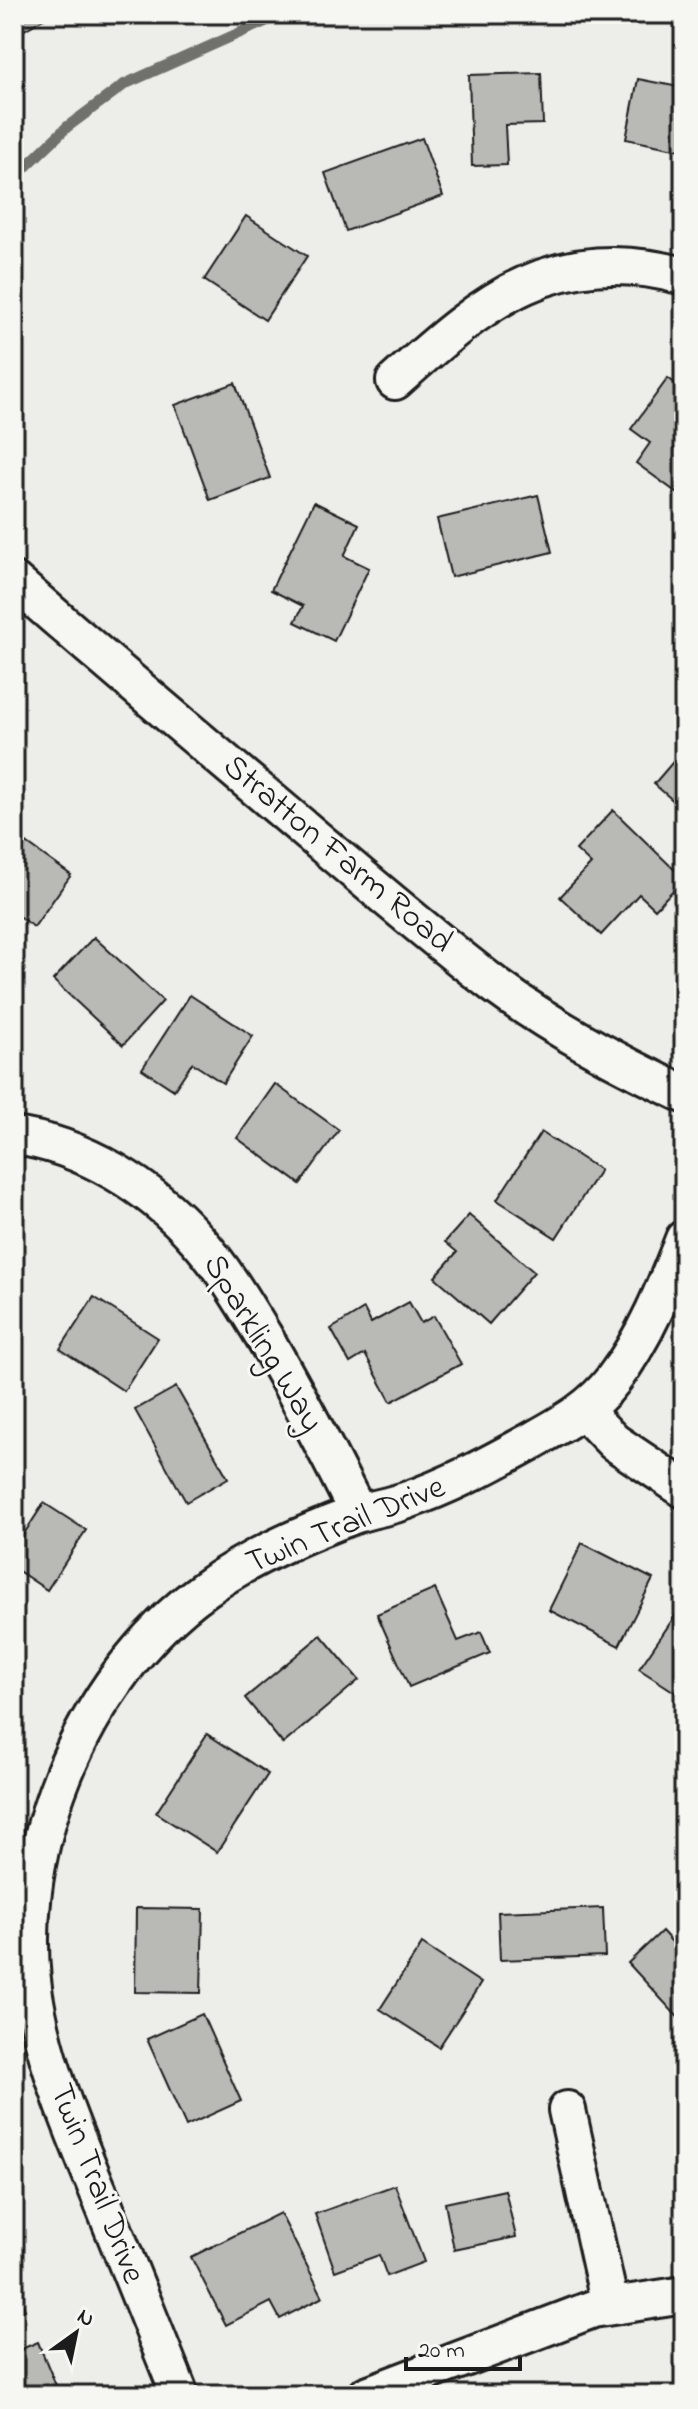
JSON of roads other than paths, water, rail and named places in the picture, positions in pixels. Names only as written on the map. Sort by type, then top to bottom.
[{"type":"street","points":[[395,381],[444,336],[509,290],[545,276],[578,267],[619,264],[684,276]]},
{"type":"street","name":"Stratton Farm Road","points":[[14,581],[425,930],[498,987],[574,1038],[684,1094]]},
{"type":"street","name":"Sparkling Way","points":[[14,1136],[69,1149],[107,1167],[159,1203],[197,1238],[235,1289],[271,1349],[358,1513]]},
{"type":"street","name":"Twin Trail Drive","points":[[180,2395],[74,2133],[49,2060],[34,1993],[30,1933],[34,1877],[45,1824],[64,1768],[93,1715],[133,1660],[171,1617],[205,1589],[251,1561],[358,1513],[404,1501],[469,1476],[584,1411],[613,1380],[642,1333],[660,1301],[684,1239]]},
{"type":"street","points":[[584,1411],[614,1442],[684,1489]]},
{"type":"street","points":[[567,2110],[610,2305]]},
{"type":"street","points":[[367,2395],[610,2305],[684,2295]]},
{"type":"waterway","points":[[14,178],[67,127],[125,84],[282,14]]}]
